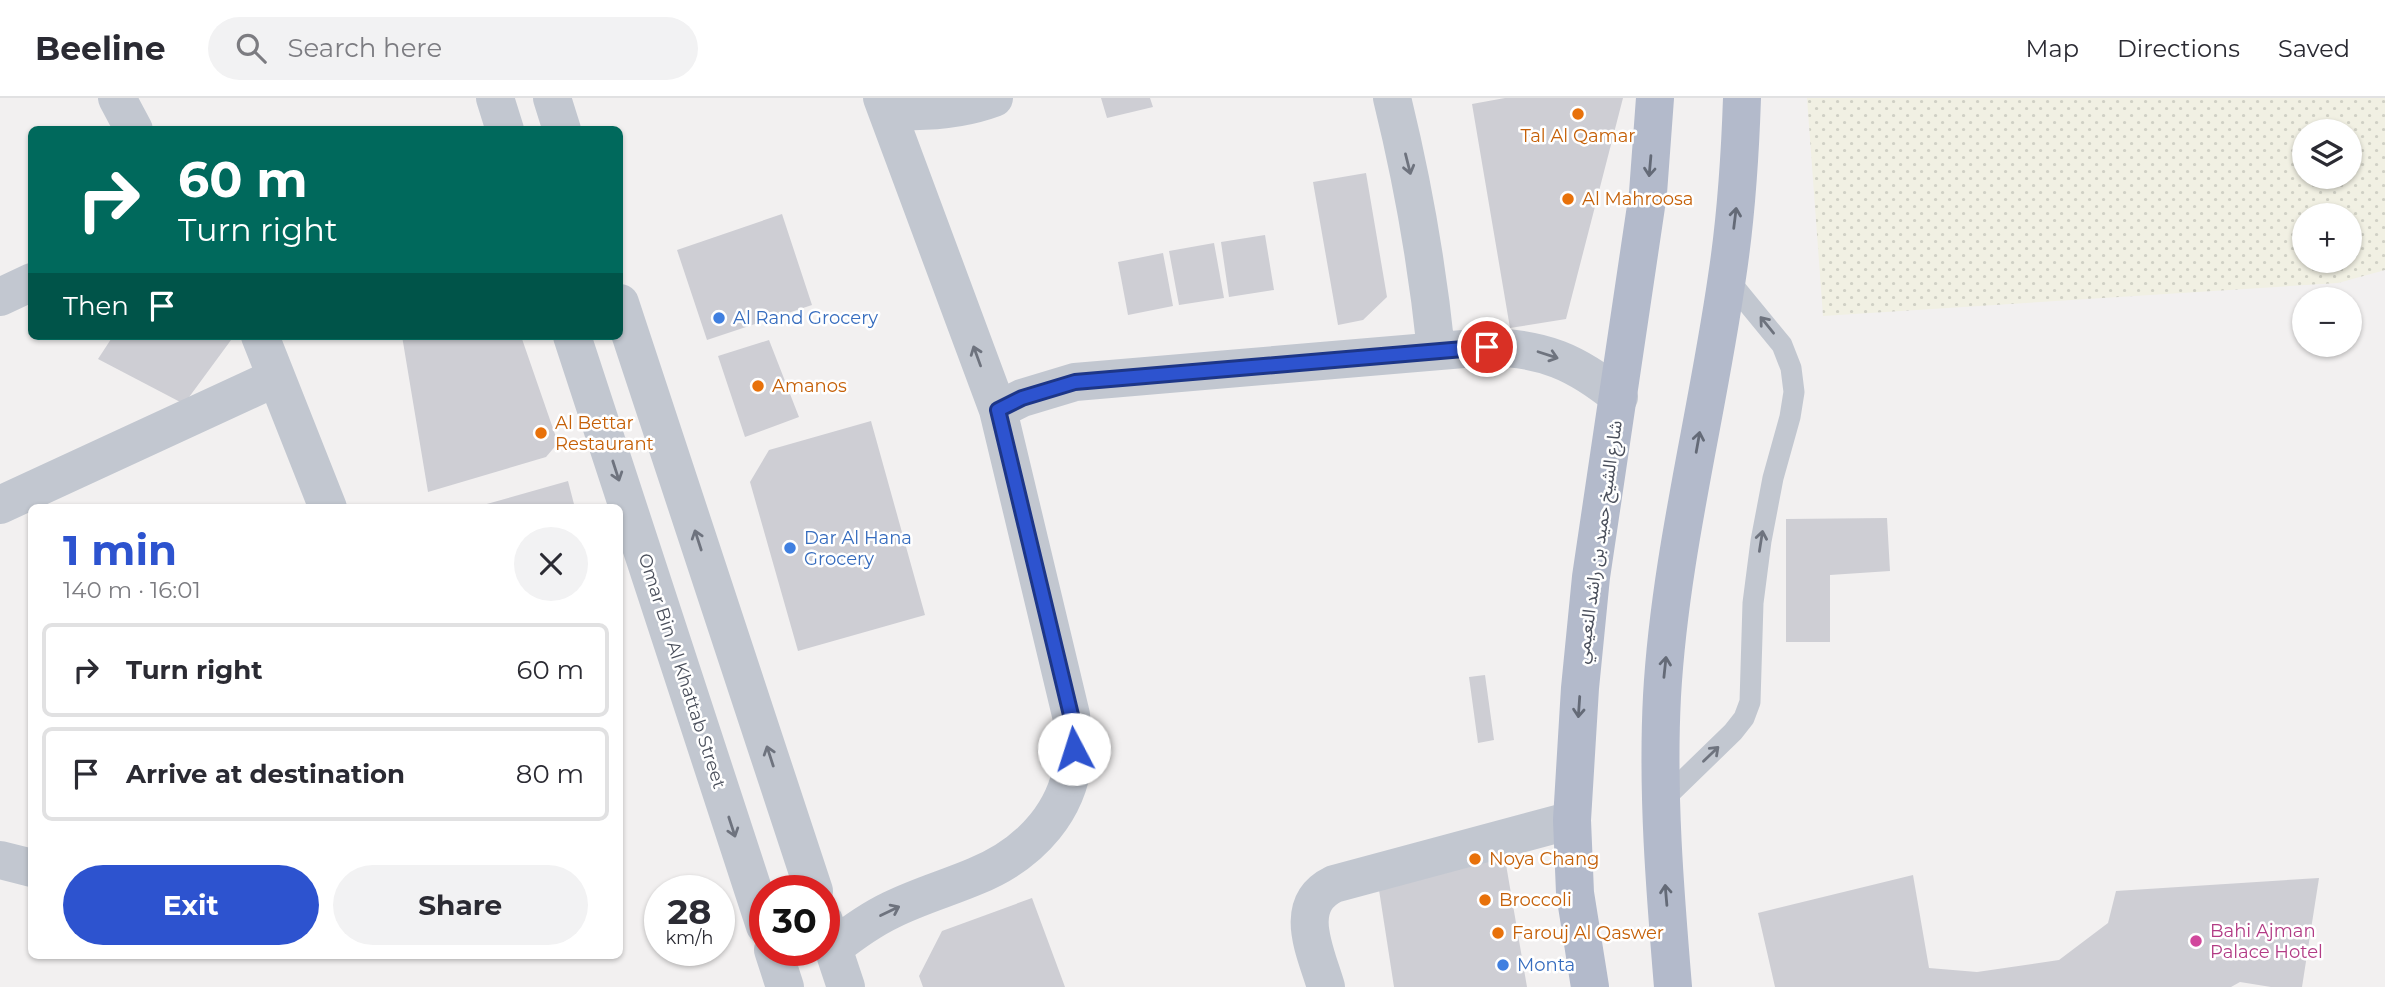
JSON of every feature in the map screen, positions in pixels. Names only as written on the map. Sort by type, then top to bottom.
[{"type":"main road","name":"شارع الشيخ حميد بن راشد النعيمي","points":[[1590,987],[1575,893],[1572,820],[1580,688],[1591,577],[1648,193],[1655,98]]},
{"type":"main road","points":[[1673,987],[1664,881],[1662,696],[1670,613],[1727,278],[1739,186],[1742,98]]},
{"type":"street","points":[[117,98],[132,126]]},
{"type":"street","points":[[495,98],[504,126]]},
{"type":"street","points":[[552,98],[561,126]]},
{"type":"street","points":[[840,930],[871,920],[1009,861],[1035,840],[1055,813],[1068,782],[1074,749],[1071,715],[998,410],[885,104],[940,111],[994,98]]},
{"type":"street","points":[[1392,98],[1412,180],[1427,265],[1436,350]]},
{"type":"street","points":[[0,297],[28,284]]},
{"type":"street","points":[[623,312],[809,875]]},
{"type":"street","points":[[261,340],[326,504]]},
{"type":"street","name":"Omar Bin Al Khattab Street","points":[[573,340],[749,877]]},
{"type":"street","points":[[998,410],[1022,398],[1075,382],[1436,350],[1516,347],[1545,353],[1572,364],[1619,397]]},
{"type":"street","points":[[0,505],[275,378]]},
{"type":"street","points":[[1326,987],[1308,918],[1316,897],[1324,889],[1334,884],[1572,820]]},
{"type":"street","points":[[0,860],[28,867]]},
{"type":"street","points":[[778,966],[785,987]]},
{"type":"street","points":[[839,966],[846,987]]},
{"type":"lane","points":[[1662,801],[1733,732],[1744,718],[1750,702],[1753,603],[1761,541],[1794,392],[1791,368],[1782,345],[1727,278]]},
{"type":"sand","points":[[1807,98],[2385,98],[2385,270],[2338,283],[1823,316]]},
{"type":"building","points":[[1101,98],[1150,98],[1153,107],[1107,118]]},
{"type":"building","points":[[1505,98],[1623,98],[1566,319],[1510,328],[1472,104]]},
{"type":"building","points":[[1366,173],[1387,297],[1363,320],[1338,325],[1313,182]]},
{"type":"building","points":[[782,214],[812,305],[707,340],[677,250]]},
{"type":"building","points":[[1265,235],[1274,290],[1229,297],[1221,242]]},
{"type":"building","points":[[1214,243],[1224,298],[1179,305],[1169,251]]},
{"type":"building","points":[[1163,253],[1173,306],[1128,315],[1118,262]]},
{"type":"building","points":[[110,340],[231,340],[184,404],[98,359]]},
{"type":"building","points":[[403,340],[522,340],[558,443],[546,457],[428,492]]},
{"type":"building","name":"Amanos","points":[[769,340],[799,417],[745,437],[718,356]]},
{"type":"building","points":[[871,421],[925,615],[798,651],[750,482],[769,450]]},
{"type":"building","points":[[568,481],[574,504],[487,504]]},
{"type":"building","points":[[1887,518],[1890,571],[1830,575],[1830,642],[1786,642],[1786,519]]},
{"type":"building","points":[[1485,675],[1494,740],[1478,743],[1469,677]]},
{"type":"building","points":[[1502,841],[1527,987],[1394,987],[1377,877]]},
{"type":"building","name":"Bahi Ajman Palace Hotel","points":[[1913,875],[1929,968],[1977,972],[2059,960],[2108,923],[2116,891],[2319,878],[2302,987],[2271,987],[2240,982],[2231,987],[1775,987],[1758,913]]},
{"type":"building","points":[[1032,898],[1065,987],[923,987],[919,976],[942,931]]},
{"type":"place","name":"Tal Al Qamar","points":[[1578,114]]},
{"type":"place","name":"Al Mahroosa","points":[[1568,199]]},
{"type":"place","name":"Al Rand Grocery","points":[[719,318]]},
{"type":"place","name":"Amanos","points":[[758,386]]},
{"type":"place","name":"Al Bettar Restaurant","points":[[541,433]]},
{"type":"place","name":"Dar Al Hana Grocery","points":[[790,548]]},
{"type":"place","name":"Noya Chang","points":[[1475,859]]},
{"type":"place","name":"Broccoli","points":[[1485,900]]},
{"type":"place","name":"Farouj Al Qaswer","points":[[1498,933]]},
{"type":"place","name":"Bahi Ajman Palace Hotel","points":[[2196,941]]},
{"type":"place","name":"Monta","points":[[1503,965]]},
{"type":"route","points":[[1074,749],[1071,715],[998,410],[1022,398],[1075,382],[1487,347]]}]
